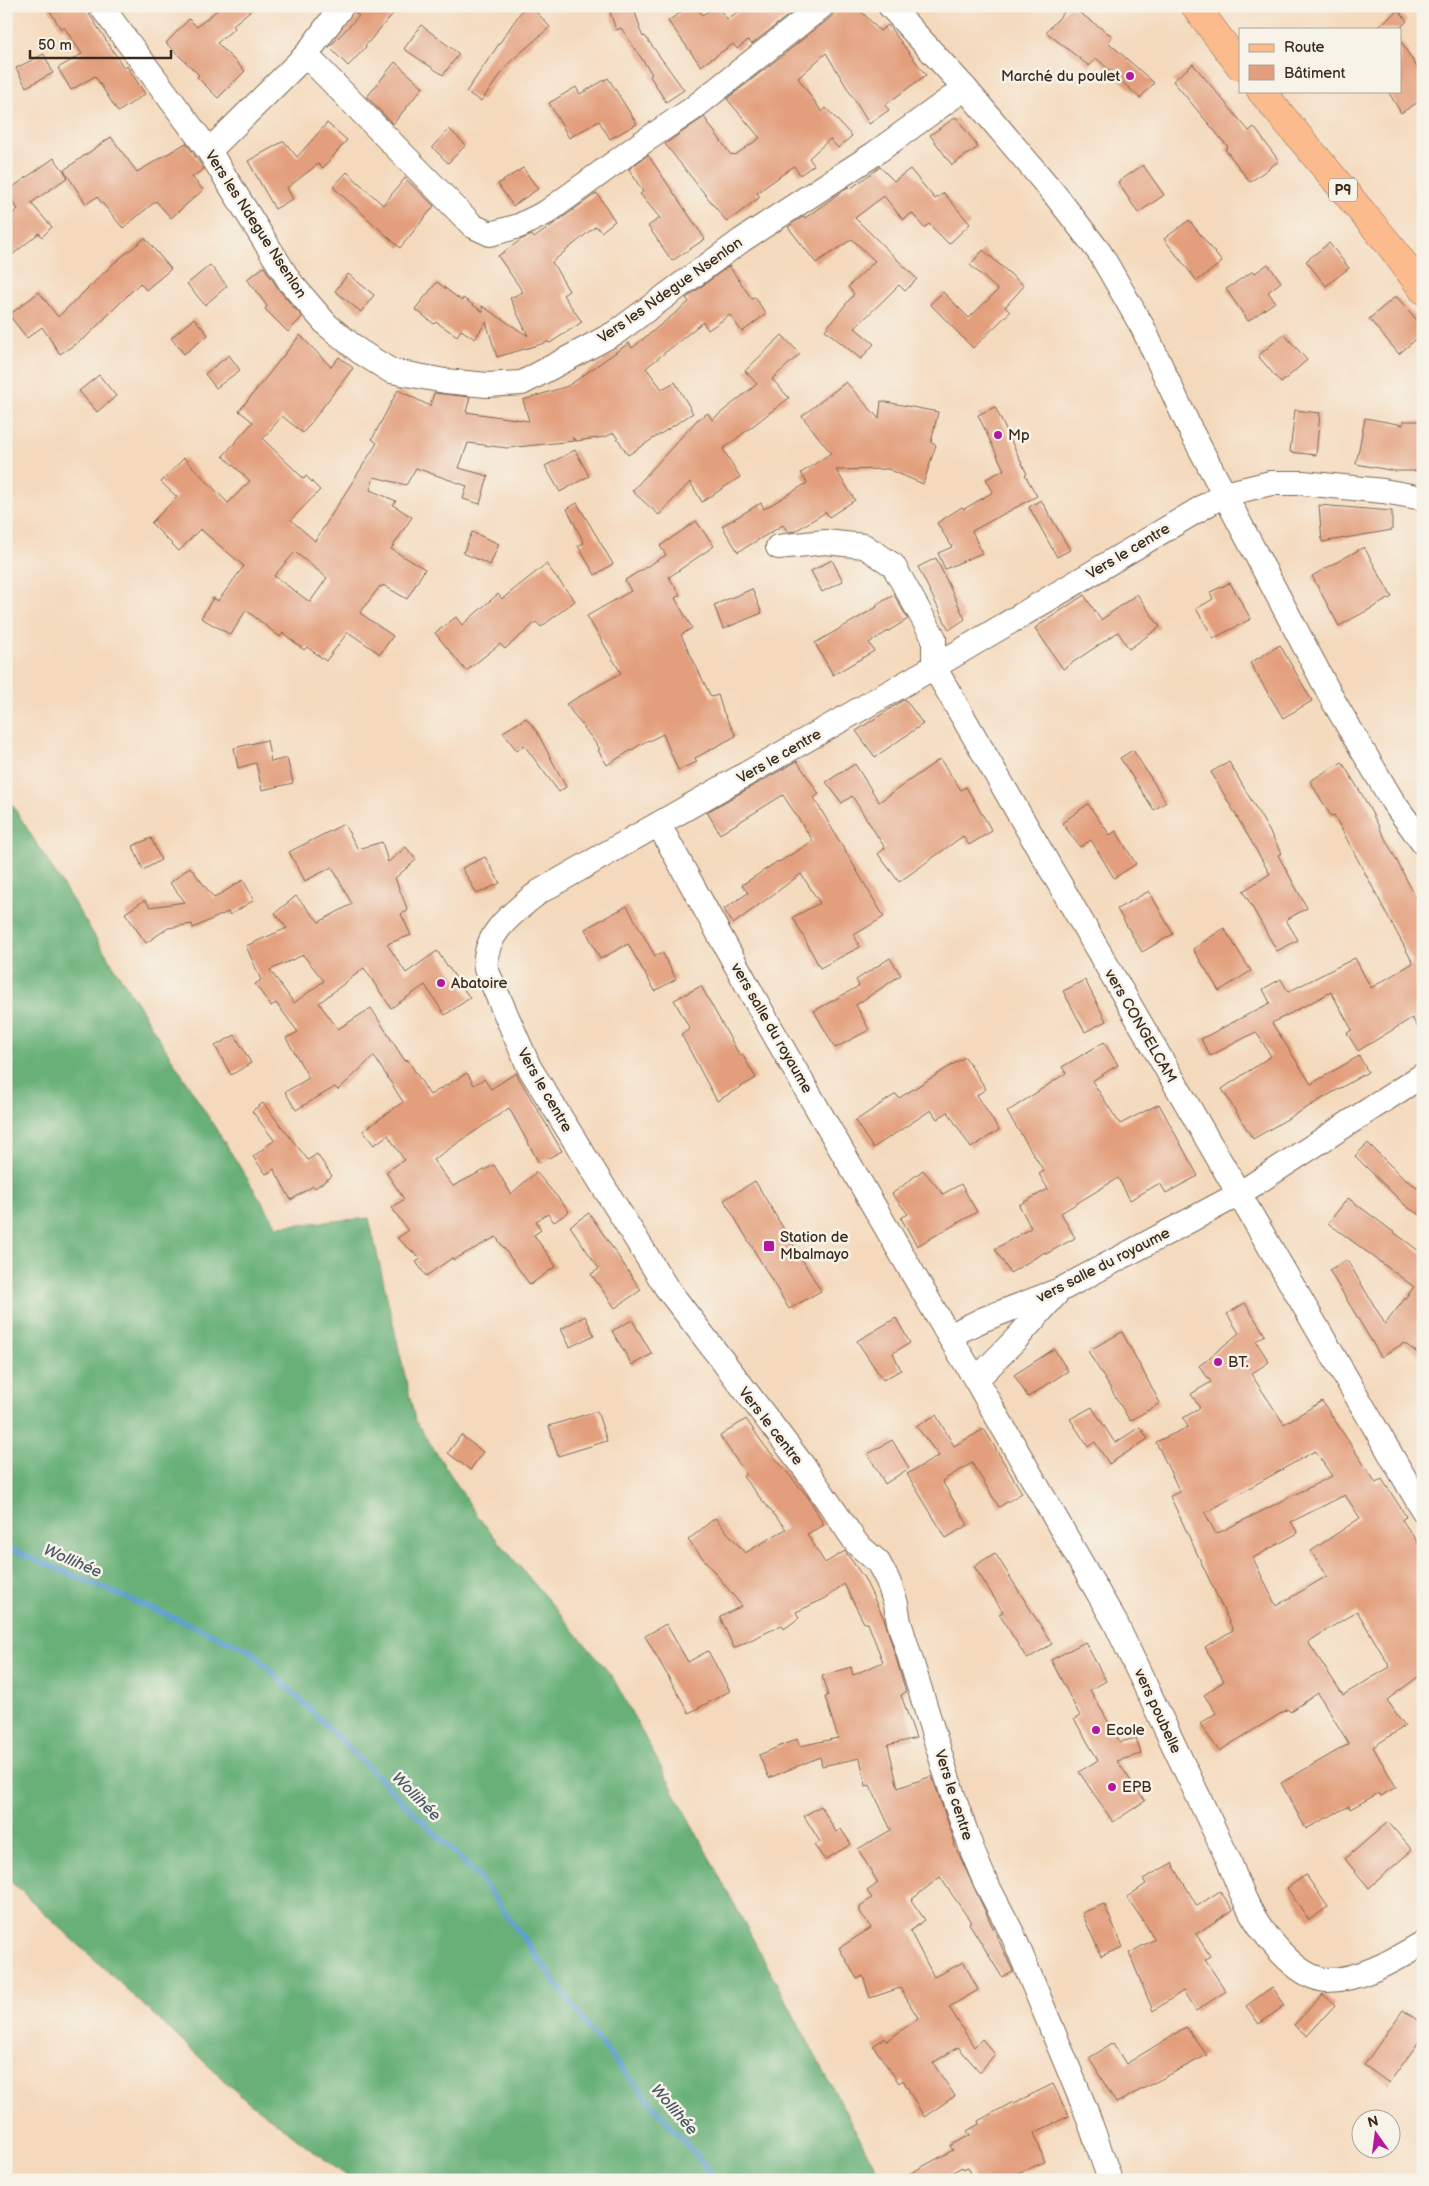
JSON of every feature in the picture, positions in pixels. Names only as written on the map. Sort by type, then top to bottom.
[{"type":"main road","points":[[1195,6],[1239,65]]},
{"type":"main road","name":"P9","points":[[1262,92],[1392,248],[1423,290]]},
{"type":"street","name":"Vers les Ndegue Nsenlon","points":[[101,6],[209,151],[290,282],[326,325],[359,351],[391,370],[445,381],[486,385],[522,382],[615,333],[742,240],[874,154],[965,88]]},
{"type":"street","points":[[209,151],[306,55],[342,6]]},
{"type":"street","points":[[306,55],[472,226],[490,234],[519,226],[547,212],[642,142],[691,110],[822,6]]},
{"type":"street","points":[[890,6],[965,88],[1056,196],[1100,253],[1143,328],[1191,431],[1334,702],[1393,802],[1423,843]]},
{"type":"street","name":"Vers le centre","points":[[1110,2180],[1086,2111],[1012,1934],[985,1881],[969,1840],[953,1796],[888,1581],[878,1562],[857,1544],[806,1471],[666,1288],[529,1068],[486,969],[485,958],[489,941],[514,912],[539,892],[934,667],[1224,494],[1271,483],[1303,483],[1382,491],[1423,498]]},
{"type":"street","points":[[778,547],[825,542],[864,546],[893,565],[934,638],[934,667]]},
{"type":"street","name":"vers CONGELCAM","points":[[934,667],[1239,1194]]},
{"type":"street","name":"vers salle du royaume","points":[[659,825],[769,1025],[949,1336],[984,1319],[1060,1290],[1239,1194]]},
{"type":"street","points":[[1423,1076],[1239,1194],[1423,1510]]},
{"type":"street","points":[[976,1380],[1060,1290]]},
{"type":"street","name":"vers poubelle","points":[[949,1336],[1115,1622],[1229,1861],[1245,1902],[1281,1953],[1302,1971],[1325,1980],[1362,1974],[1423,1943]]},
{"type":"green space","points":[[6,795],[277,1226],[369,1218],[415,1420],[478,1517],[612,1676],[882,2180],[352,2180],[241,2096],[6,1877]]},
{"type":"building","points":[[47,6],[84,6],[124,68],[127,66],[145,94],[118,112],[95,76],[71,90],[58,68],[82,54],[64,27],[61,29]]},
{"type":"building","points":[[222,6],[256,6],[233,25],[235,28],[217,43],[245,71],[218,98],[197,77],[199,75],[166,43],[189,19],[197,27]]},
{"type":"building","points":[[356,6],[400,6],[348,66],[329,47],[359,16],[354,12]]},
{"type":"building","points":[[525,6],[531,6],[550,27],[510,62],[481,101],[466,92]]},
{"type":"building","points":[[608,6],[633,6],[643,37],[645,36],[684,90],[666,102],[650,76],[652,74],[621,28],[616,30]]},
{"type":"building","points":[[690,6],[696,6],[702,15],[717,6],[727,19],[747,6],[787,6],[791,13],[752,44],[748,40],[737,49],[733,44],[701,66],[668,21]]},
{"type":"building","points":[[841,6],[856,6],[880,31],[888,25],[926,75],[885,105],[889,110],[869,124],[826,53],[798,78],[822,112],[826,108],[852,136],[838,148],[830,139],[809,158],[814,165],[800,175],[794,166],[757,193],[760,197],[727,222],[665,144],[704,117],[731,155],[735,155],[760,138],[727,99],[831,17]]},
{"type":"building","points":[[1070,6],[1112,36],[1108,42],[1154,83],[1140,98],[1096,58],[1089,66],[1046,32]]},
{"type":"building","points":[[1398,10],[1407,21],[1400,28],[1377,28]]},
{"type":"building","points":[[421,25],[459,54],[443,75],[404,49]]},
{"type":"building","points":[[1402,43],[1423,77],[1423,99],[1401,113],[1389,92],[1402,92]]},
{"type":"building","points":[[44,54],[53,73],[26,87],[16,68]]},
{"type":"building","points":[[395,62],[423,87],[393,124],[367,97]]},
{"type":"building","points":[[1193,64],[1249,131],[1254,127],[1279,161],[1250,182],[1225,149],[1228,147],[1173,81]]},
{"type":"building","points":[[608,78],[637,124],[610,139],[599,121],[569,138],[549,103],[576,87],[580,94]]},
{"type":"building","points":[[956,117],[978,147],[952,165],[930,135]]},
{"type":"building","points":[[327,123],[347,140],[323,168],[318,164],[287,188],[293,199],[275,209],[248,161],[284,141],[297,157]]},
{"type":"building","points":[[449,129],[466,145],[448,163],[432,147]]},
{"type":"building","points":[[111,137],[137,172],[186,143],[204,169],[192,177],[203,190],[171,218],[156,201],[123,228],[97,197],[86,204],[64,170]]},
{"type":"building","points":[[648,155],[705,239],[672,261],[648,226],[660,218],[640,194],[643,192],[629,169]]},
{"type":"building","points":[[54,158],[68,177],[31,203],[52,227],[42,237],[39,233],[6,260],[6,219],[18,209],[6,192]]},
{"type":"building","points":[[1143,165],[1164,195],[1138,213],[1118,182]]},
{"type":"building","points":[[880,167],[894,181],[910,169],[935,199],[944,193],[970,224],[949,244],[929,224],[924,228],[912,213],[903,220],[884,196],[855,218],[917,279],[905,291],[899,285],[855,328],[874,344],[861,359],[825,330],[854,294],[848,287],[875,261],[852,239],[816,263],[788,227],[804,216],[805,218],[848,187],[850,189]]},
{"type":"building","points":[[523,168],[538,189],[513,206],[498,184]]},
{"type":"building","points":[[347,172],[383,205],[405,178],[434,206],[400,248],[333,187]]},
{"type":"building","points":[[597,193],[615,221],[601,232],[596,226],[552,262],[569,291],[563,295],[582,322],[550,343],[497,357],[486,322],[475,339],[461,330],[457,336],[436,322],[434,324],[415,309],[437,282],[462,301],[463,298],[483,312],[482,306],[528,336],[510,298],[523,292],[498,256],[522,239],[532,235],[534,238]]},
{"type":"building","points":[[1189,220],[1222,262],[1197,281],[1164,239]]},
{"type":"building","points":[[145,238],[171,269],[146,290],[140,283],[86,337],[60,354],[42,327],[27,338],[9,315],[39,292],[58,317],[114,263]]},
{"type":"building","points":[[1329,243],[1349,268],[1326,286],[1306,261]]},
{"type":"building","points":[[983,250],[1024,286],[1005,307],[1010,312],[973,348],[930,304],[943,292],[969,318],[998,290],[970,265]]},
{"type":"building","points":[[1268,264],[1281,282],[1268,292],[1275,302],[1248,321],[1226,289],[1253,271],[1255,273]]},
{"type":"building","points":[[210,265],[227,286],[205,305],[187,284]]},
{"type":"building","points":[[729,266],[752,299],[755,297],[766,314],[742,332],[730,315],[708,330],[703,322],[646,368],[662,389],[675,382],[693,413],[628,455],[614,433],[605,437],[576,441],[572,437],[574,441],[507,448],[468,443],[459,468],[488,476],[480,504],[463,499],[467,486],[416,468],[406,485],[374,477],[370,490],[396,501],[393,505],[412,517],[391,549],[425,569],[407,599],[383,585],[382,587],[380,586],[360,613],[393,636],[380,654],[348,632],[326,661],[307,647],[304,650],[283,633],[280,637],[246,610],[231,635],[201,618],[213,598],[218,601],[244,566],[200,529],[179,551],[151,523],[177,497],[161,482],[184,458],[228,503],[250,481],[223,456],[253,422],[239,411],[300,335],[331,367],[339,357],[353,368],[303,433],[282,416],[263,439],[304,479],[306,476],[320,490],[291,520],[315,541],[377,443],[372,439],[398,390],[430,406],[434,393],[470,397],[466,412],[529,421],[523,400],[568,386],[629,343],[632,348],[689,302],[686,298]],"holes":[[[295,552],[327,578],[310,602],[274,576]]]},
{"type":"building","points":[[264,267],[279,290],[302,317],[288,332],[265,309],[267,306],[247,279]]},
{"type":"building","points":[[348,274],[374,295],[361,312],[335,291]]},
{"type":"building","points":[[1396,296],[1423,327],[1423,333],[1399,354],[1369,319]]},
{"type":"building","points":[[194,318],[208,335],[184,354],[171,338]]},
{"type":"building","points":[[1284,334],[1307,360],[1281,383],[1258,356]]},
{"type":"building","points":[[782,335],[800,354],[772,379],[789,398],[723,449],[740,477],[702,502],[690,482],[659,515],[632,491],[697,420],[708,413],[712,420],[757,384],[745,371]]},
{"type":"building","points":[[229,355],[240,370],[216,388],[205,374]]},
{"type":"building","points":[[99,375],[116,396],[97,412],[79,391]]},
{"type":"building","points":[[846,382],[879,419],[881,401],[938,412],[931,443],[936,445],[923,484],[888,469],[836,470],[855,500],[829,517],[826,512],[795,531],[788,532],[783,525],[738,552],[722,526],[761,503],[764,509],[807,483],[801,473],[831,453],[802,416]]},
{"type":"building","points":[[995,407],[1027,474],[1025,475],[1037,496],[972,531],[982,553],[945,569],[938,553],[952,547],[937,523],[962,507],[964,509],[993,492],[986,479],[1004,470],[978,415]]},
{"type":"building","points":[[1295,410],[1320,413],[1316,455],[1290,452]]},
{"type":"building","points":[[1365,418],[1403,425],[1403,421],[1423,421],[1423,471],[1395,471],[1356,464]]},
{"type":"building","points":[[575,450],[589,476],[560,492],[545,466]]},
{"type":"building","points":[[1041,500],[1070,550],[1057,557],[1029,507]]},
{"type":"building","points":[[577,503],[613,564],[595,575],[578,546],[584,543],[567,509]]},
{"type":"building","points":[[1319,505],[1392,511],[1392,530],[1322,542]]},
{"type":"building","points":[[696,521],[714,546],[669,577],[680,595],[675,598],[692,628],[681,635],[711,697],[718,695],[723,711],[736,736],[695,758],[697,762],[678,770],[663,734],[648,740],[607,765],[598,750],[600,749],[566,704],[621,673],[587,616],[631,591],[625,580],[666,555],[660,546]]},
{"type":"building","points":[[472,532],[499,544],[490,565],[463,553]]},
{"type":"building","points":[[1364,547],[1392,597],[1339,626],[1312,576]]},
{"type":"building","points":[[936,558],[965,619],[949,630],[918,567]]},
{"type":"building","points":[[832,560],[843,581],[822,592],[811,571]]},
{"type":"building","points":[[546,564],[575,601],[541,627],[536,622],[505,649],[500,644],[466,671],[435,633],[456,617],[462,625],[498,594],[502,599]]},
{"type":"building","points":[[1230,583],[1251,619],[1214,638],[1196,609],[1213,599],[1210,592]]},
{"type":"building","points":[[752,589],[762,613],[723,629],[714,605]]},
{"type":"building","points":[[1137,594],[1160,627],[1129,649],[1118,632],[1063,669],[1035,628],[1084,595],[1101,620]]},
{"type":"building","points":[[894,595],[908,619],[869,643],[874,651],[833,675],[815,643]]},
{"type":"building","points":[[1280,645],[1312,701],[1283,718],[1250,663]]},
{"type":"building","points":[[905,699],[923,724],[875,757],[856,731]]},
{"type":"building","points":[[526,718],[537,732],[566,787],[559,792],[524,745],[517,751],[503,732]]},
{"type":"building","points":[[267,740],[271,762],[287,758],[293,783],[262,790],[256,763],[238,768],[234,748]]},
{"type":"building","points":[[1133,750],[1166,802],[1154,810],[1120,758]]},
{"type":"building","points":[[940,759],[961,790],[966,787],[992,831],[969,845],[963,836],[899,882],[878,854],[885,848],[852,796],[842,803],[826,782],[855,764],[879,802]]},
{"type":"building","points":[[797,761],[819,794],[814,798],[884,917],[854,935],[860,947],[820,968],[793,917],[820,903],[801,874],[733,924],[724,909],[748,893],[742,885],[813,841],[783,795],[720,834],[707,812]]},
{"type":"building","points":[[1229,762],[1282,853],[1278,855],[1307,908],[1286,920],[1298,940],[1277,951],[1243,891],[1270,874],[1211,772]]},
{"type":"building","points":[[1342,762],[1364,798],[1423,911],[1423,1036],[1412,1018],[1358,1051],[1347,1033],[1352,1030],[1331,992],[1272,1023],[1311,1084],[1359,1056],[1368,1072],[1253,1139],[1222,1089],[1271,1056],[1256,1032],[1210,1056],[1201,1039],[1270,1003],[1263,989],[1281,979],[1288,992],[1355,958],[1371,988],[1413,963],[1334,815],[1331,816],[1310,781]]},
{"type":"building","points":[[1088,804],[1110,835],[1116,831],[1136,864],[1114,878],[1091,840],[1080,847],[1062,823]]},
{"type":"building","points":[[344,824],[358,849],[382,842],[388,862],[406,847],[416,860],[395,878],[408,911],[401,914],[411,935],[387,944],[406,973],[437,951],[470,998],[445,1015],[425,985],[391,1008],[364,968],[319,1003],[338,1029],[371,1008],[405,1061],[407,1059],[430,1095],[467,1073],[474,1085],[484,1079],[491,1089],[516,1073],[562,1151],[539,1163],[509,1108],[433,1160],[453,1186],[494,1165],[511,1194],[536,1172],[564,1205],[569,1212],[554,1222],[548,1214],[536,1221],[541,1230],[534,1235],[556,1266],[530,1285],[496,1237],[453,1260],[452,1258],[426,1276],[416,1262],[421,1259],[397,1238],[408,1231],[392,1208],[404,1199],[386,1172],[404,1160],[388,1135],[374,1145],[363,1131],[403,1102],[374,1056],[338,1090],[335,1087],[296,1110],[285,1092],[309,1078],[286,1038],[298,1032],[276,1003],[271,1006],[255,984],[261,980],[246,946],[287,928],[275,913],[296,896],[319,922],[352,904],[332,867],[305,881],[289,852]],"holes":[[[303,955],[324,981],[294,1003],[270,970]]]},
{"type":"building","points":[[151,838],[161,860],[143,870],[133,846]]},
{"type":"building","points":[[485,857],[500,883],[477,894],[462,868]]},
{"type":"building","points":[[190,867],[214,898],[243,880],[254,900],[230,915],[228,912],[193,928],[192,924],[168,928],[146,943],[125,913],[145,900],[150,907],[185,902],[170,883]]},
{"type":"building","points":[[1149,891],[1173,934],[1142,952],[1117,909]]},
{"type":"building","points":[[627,906],[655,956],[662,952],[676,979],[655,991],[628,944],[600,959],[585,929]]},
{"type":"building","points":[[1224,928],[1251,971],[1219,991],[1193,949]]},
{"type":"building","points":[[890,958],[901,975],[856,1005],[869,1030],[835,1048],[814,1011],[859,986],[856,980]]},
{"type":"building","points":[[1085,980],[1106,1021],[1085,1032],[1063,991]]},
{"type":"building","points":[[701,986],[740,1056],[742,1054],[756,1078],[717,1101],[681,1034],[690,1029],[674,1000]]},
{"type":"building","points":[[235,1035],[251,1063],[231,1075],[215,1046]]},
{"type":"building","points":[[1104,1042],[1118,1065],[1092,1081],[1120,1124],[1159,1104],[1198,1176],[1166,1193],[1160,1183],[1130,1200],[1118,1178],[1061,1213],[1075,1238],[1046,1254],[1045,1252],[1010,1273],[995,1249],[1031,1228],[1019,1205],[1048,1189],[1039,1174],[1044,1171],[1007,1112],[1066,1073],[1062,1067]]},
{"type":"building","points":[[965,1057],[986,1089],[977,1095],[999,1130],[971,1148],[948,1112],[937,1119],[931,1110],[873,1148],[855,1121],[896,1094],[899,1098]]},
{"type":"building","points":[[263,1103],[308,1160],[317,1154],[332,1176],[315,1188],[313,1186],[291,1200],[274,1169],[266,1174],[253,1157],[274,1140],[252,1111]]},
{"type":"building","points":[[1368,1143],[1403,1178],[1423,1191],[1423,1217],[1407,1207],[1355,1156]]},
{"type":"building","points":[[923,1170],[943,1194],[961,1184],[977,1212],[917,1246],[901,1218],[908,1214],[892,1194]]},
{"type":"building","points":[[755,1181],[821,1291],[789,1309],[724,1200]]},
{"type":"building","points":[[1348,1198],[1423,1254],[1423,1357],[1404,1343],[1381,1357],[1329,1270],[1347,1260],[1385,1324],[1414,1287],[1328,1223]]},
{"type":"building","points":[[589,1213],[641,1290],[615,1308],[591,1274],[599,1269],[570,1226]]},
{"type":"building","points":[[1245,1303],[1265,1335],[1256,1341],[1269,1362],[1251,1374],[1284,1424],[1322,1401],[1376,1483],[1382,1479],[1406,1516],[1402,1520],[1423,1550],[1423,1673],[1387,1700],[1405,1726],[1373,1747],[1396,1787],[1381,1796],[1379,1793],[1350,1809],[1349,1806],[1306,1829],[1281,1783],[1349,1744],[1318,1693],[1290,1712],[1288,1709],[1219,1751],[1200,1724],[1216,1713],[1204,1695],[1224,1681],[1205,1647],[1233,1630],[1170,1496],[1180,1492],[1156,1442],[1188,1427],[1183,1418],[1200,1408],[1191,1394],[1211,1382],[1199,1366],[1239,1333],[1227,1314]],"holes":[[[1315,1451],[1332,1476],[1216,1534],[1205,1513]],[[1345,1495],[1360,1518],[1311,1551],[1327,1576],[1276,1606],[1253,1558],[1298,1533],[1291,1522]],[[1357,1611],[1390,1667],[1343,1695],[1308,1642]]]},
{"type":"building","points":[[585,1316],[594,1335],[570,1347],[561,1329]]},
{"type":"building","points":[[896,1318],[910,1343],[893,1353],[901,1370],[883,1380],[857,1341]]},
{"type":"building","points":[[632,1320],[652,1354],[632,1365],[612,1331]]},
{"type":"building","points":[[1122,1332],[1160,1403],[1130,1421],[1088,1351]]},
{"type":"building","points":[[1054,1349],[1068,1371],[1028,1397],[1014,1375]]},
{"type":"building","points":[[1092,1407],[1115,1443],[1140,1427],[1148,1439],[1109,1464],[1095,1442],[1088,1447],[1070,1419]]},
{"type":"building","points":[[597,1411],[607,1441],[558,1456],[549,1426]]},
{"type":"building","points":[[936,1415],[954,1446],[984,1429],[1022,1493],[999,1507],[972,1463],[942,1481],[968,1525],[946,1538],[907,1474],[939,1456],[916,1426]]},
{"type":"building","points":[[746,1419],[764,1445],[808,1497],[824,1525],[807,1534],[825,1563],[845,1551],[864,1578],[885,1621],[906,1692],[901,1695],[916,1738],[888,1745],[898,1788],[932,1776],[954,1844],[1013,1971],[1002,1977],[969,1923],[971,1922],[940,1877],[911,1900],[925,1920],[910,1931],[934,1977],[964,1962],[978,1990],[949,2007],[974,2047],[982,2039],[995,2054],[980,2072],[958,2047],[933,2063],[955,2096],[924,2117],[903,2080],[899,2083],[873,2046],[885,2038],[887,2041],[918,2018],[900,1988],[870,1998],[863,1976],[857,1979],[839,1948],[871,1928],[860,1912],[860,1906],[872,1898],[867,1891],[878,1883],[858,1849],[891,1830],[870,1785],[866,1786],[860,1758],[822,1766],[820,1757],[769,1778],[759,1755],[797,1739],[800,1746],[838,1738],[825,1697],[828,1696],[822,1676],[851,1667],[853,1675],[883,1662],[868,1623],[864,1623],[844,1584],[826,1598],[796,1612],[799,1618],[784,1629],[782,1625],[734,1648],[720,1617],[742,1606],[688,1540],[715,1518],[745,1553],[786,1529],[743,1477],[746,1474],[720,1436]]},
{"type":"building","points":[[461,1435],[483,1452],[470,1470],[448,1453]]},
{"type":"building","points":[[892,1440],[909,1468],[885,1484],[868,1454]]},
{"type":"building","points":[[995,1553],[1052,1644],[1027,1659],[999,1614],[1003,1612],[974,1566]]},
{"type":"building","points":[[666,1624],[688,1662],[708,1651],[730,1691],[689,1713],[645,1636]]},
{"type":"building","points":[[1085,1642],[1106,1681],[1090,1690],[1120,1742],[1136,1738],[1141,1754],[1117,1761],[1145,1801],[1113,1822],[1079,1772],[1098,1760],[1074,1719],[1080,1716],[1051,1660]]},
{"type":"building","points":[[821,1806],[836,1832],[841,1829],[851,1844],[825,1860],[814,1845],[820,1842],[804,1816]]},
{"type":"building","points":[[1388,1822],[1412,1850],[1369,1888],[1345,1859]]},
{"type":"building","points":[[1172,1863],[1197,1906],[1220,1891],[1233,1910],[1196,1934],[1210,1956],[1205,1960],[1226,1991],[1196,2011],[1183,1991],[1153,2011],[1129,1953],[1155,1939],[1127,1897],[1146,1884],[1143,1879]]},
{"type":"building","points":[[1306,1875],[1328,1907],[1309,1920],[1287,1888]]},
{"type":"building","points":[[1104,1904],[1123,1947],[1101,1956],[1082,1913]]},
{"type":"building","points":[[1272,1987],[1285,2005],[1259,2024],[1246,2006]]},
{"type":"building","points":[[1323,1994],[1335,2005],[1307,2036],[1294,2025]]},
{"type":"building","points":[[1403,2010],[1423,2024],[1423,2036],[1389,2083],[1364,2065]]},
{"type":"building","points":[[1186,2027],[1207,2055],[1116,2103],[1089,2058],[1113,2043],[1126,2064]]},
{"type":"building","points":[[1053,2084],[1069,2116],[1034,2133],[1045,2162],[1000,2180],[974,2180],[968,2167],[963,2169],[962,2167],[939,2180],[898,2180],[953,2150],[950,2146],[970,2135],[967,2131],[979,2124],[978,2121],[1013,2102]]},
{"type":"waterway","name":"Wollihée","points":[[6,1547],[250,1650],[480,1878],[597,2040],[717,2180]]},
{"type":"place","name":"Marché du poulet","points":[[1130,76]]},
{"type":"place","name":"Mp","points":[[998,435]]},
{"type":"place","name":"Abatoire","points":[[441,983]]},
{"type":"place","name":"Station de Mbalmayo","points":[[769,1246]]},
{"type":"place","name":"BT.","points":[[1218,1362]]},
{"type":"place","name":"Ecole","points":[[1096,1730]]},
{"type":"place","name":"EPB","points":[[1112,1787]]}]
